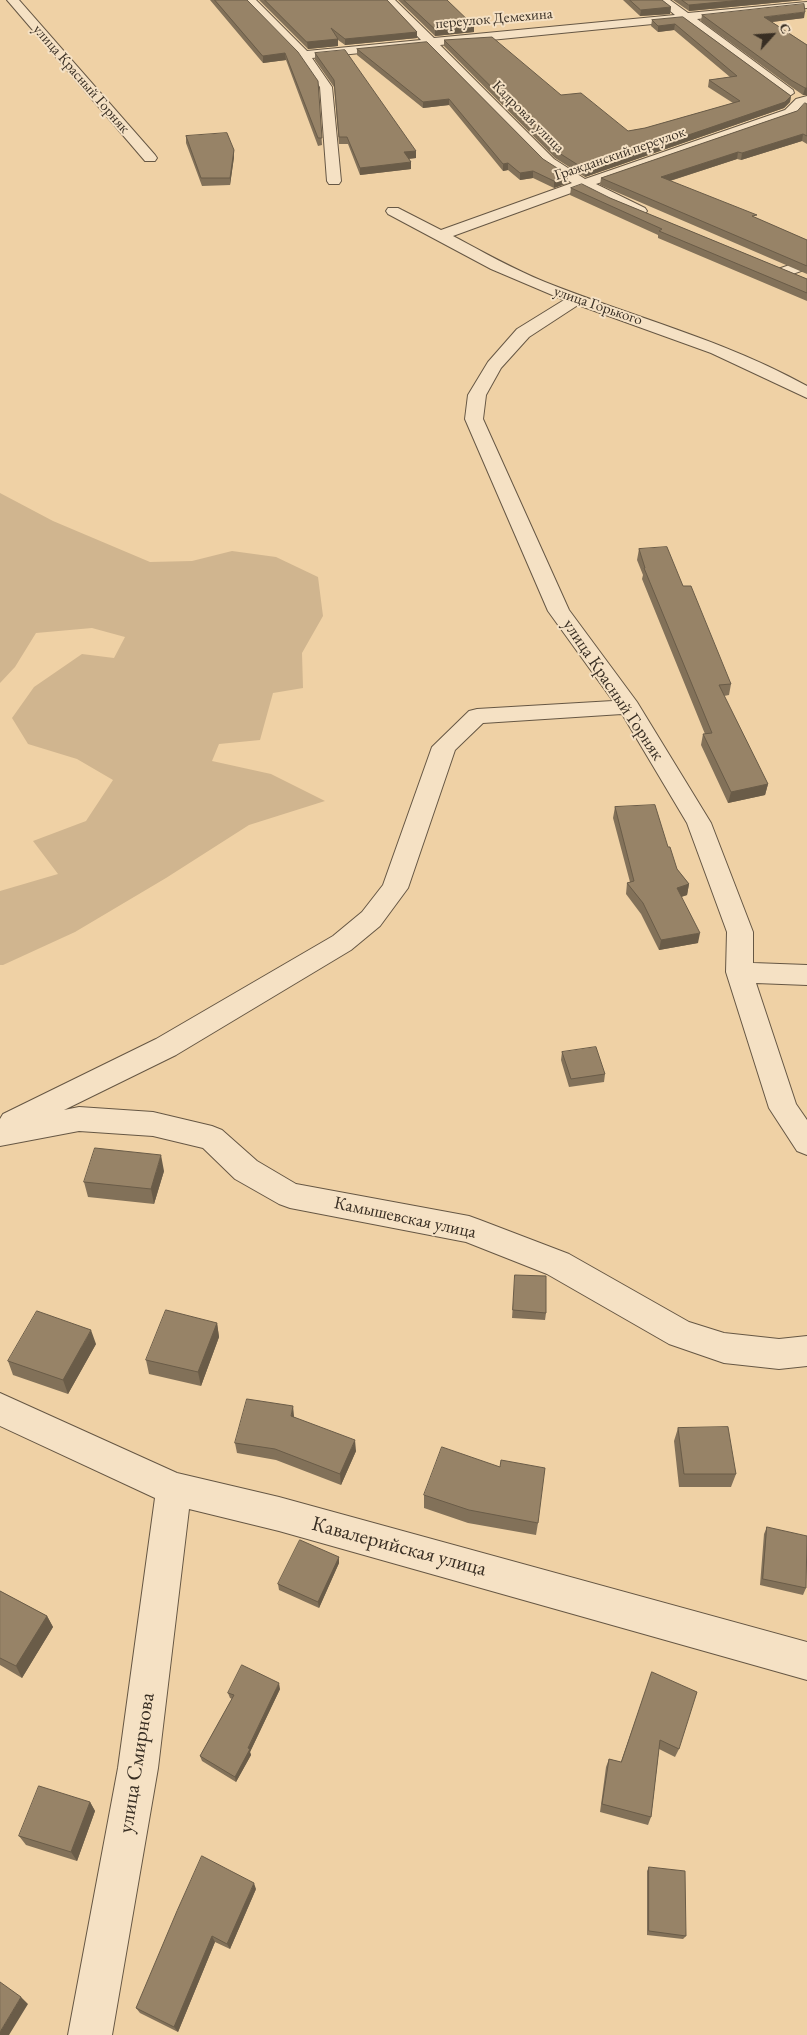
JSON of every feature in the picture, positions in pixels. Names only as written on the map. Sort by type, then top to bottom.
[{"type":"street","name":"улица Красный Горняк","points":[[13,0],[150,158]]},
{"type":"street","points":[[250,0],[304,55],[326,87],[334,181]]},
{"type":"street","name":"Кадровая улица","points":[[389,0],[432,41],[549,162],[582,184],[650,215]]},
{"type":"street","points":[[663,0],[805,102]]},
{"type":"street","name":"переулок Демехина","points":[[304,55],[432,41],[686,18],[807,4]]},
{"type":"street","name":"Гражданский переулок","points":[[442,235],[582,184],[790,113],[805,102]]},
{"type":"street","name":"улица Горького","points":[[393,211],[518,276],[576,299],[661,327],[780,377],[807,393]]},
{"type":"street","points":[[799,279],[779,270],[807,264]]},
{"type":"street","name":"улица Красный Горняк","points":[[576,299],[523,333],[494,366],[477,395],[474,419],[559,611],[629,706],[699,823],[740,932],[740,972],[784,1108],[807,1143]]},
{"type":"street","points":[[0,1128],[166,1047],[342,944],[364,925],[395,888],[444,747],[477,716],[629,706]]},
{"type":"street","points":[[740,972],[807,975]]},
{"type":"street","name":"Камышевская улица","points":[[0,1134],[78,1119],[153,1124],[212,1138],[246,1170],[290,1194],[469,1229],[558,1264],[680,1334],[724,1348],[779,1354],[807,1351]]},
{"type":"street","name":"Кавалерийская улица","points":[[0,1409],[174,1489],[307,1522],[807,1661]]},
{"type":"street","name":"улица Смирнова","points":[[90,2035],[138,1768],[174,1489]]},
{"type":"shaded area","points":[[0,493],[53,521],[150,562],[192,561],[232,551],[276,557],[318,577],[323,616],[302,653],[303,688],[273,693],[260,740],[219,744],[212,761],[271,774],[325,801],[249,825],[166,878],[75,932],[3,965],[0,965],[0,891],[58,874],[33,841],[86,821],[113,780],[77,759],[28,744],[12,718],[34,687],[82,654],[114,658],[125,637],[92,628],[36,633],[15,667],[0,683]]},
{"type":"building","points":[[215,0],[247,0],[298,52],[318,81],[322,138],[318,138],[285,53],[263,56]]},
{"type":"building","points":[[265,0],[387,0],[417,32],[345,39],[331,28],[338,39],[307,42]]},
{"type":"building","points":[[404,0],[447,0],[474,26],[435,29]]},
{"type":"building","points":[[630,0],[662,0],[671,7],[641,10]]},
{"type":"building","points":[[682,0],[742,0],[689,5]]},
{"type":"building","points":[[804,4],[805,12],[764,17],[807,45],[807,88],[791,80],[702,15]]},
{"type":"building","points":[[683,17],[791,96],[785,102],[586,170],[556,151],[444,40],[492,37],[561,95],[581,93],[628,131],[645,128],[740,101],[709,80],[737,76],[675,24],[658,26],[652,20]]},
{"type":"building","points":[[427,42],[543,159],[568,175],[554,181],[533,171],[520,173],[508,163],[503,164],[449,99],[423,102],[357,49]]},
{"type":"building","points":[[345,50],[416,151],[404,152],[411,162],[360,168],[347,137],[339,137],[334,80],[315,53]]},
{"type":"building","points":[[805,103],[807,104],[807,136],[803,134],[742,153],[738,152],[661,177],[757,215],[752,216],[807,240],[807,266],[601,178],[797,111]]},
{"type":"building","points":[[227,133],[234,150],[230,178],[201,178],[186,136]]},
{"type":"building","points":[[582,184],[610,198],[807,279],[807,293],[659,231],[662,229],[571,188]]},
{"type":"building","points":[[667,547],[683,586],[691,586],[731,684],[719,685],[768,784],[731,792],[703,734],[712,733],[644,568],[639,549]]},
{"type":"building","points":[[655,805],[677,869],[689,884],[677,888],[700,933],[661,940],[643,903],[627,883],[634,881],[615,807]]},
{"type":"building","points":[[596,1047],[605,1074],[571,1079],[562,1052]]},
{"type":"building","points":[[95,1148],[161,1155],[151,1189],[84,1182]]},
{"type":"building","points":[[515,1275],[546,1276],[546,1313],[513,1310]]},
{"type":"building","points":[[166,1310],[217,1323],[198,1372],[146,1360]]},
{"type":"building","points":[[37,1311],[91,1330],[63,1380],[8,1361]]},
{"type":"building","points":[[247,1399],[293,1406],[291,1416],[355,1440],[340,1474],[275,1449],[235,1443]]},
{"type":"building","points":[[728,1427],[736,1474],[684,1474],[678,1428]]},
{"type":"building","points":[[442,1447],[500,1467],[501,1460],[545,1468],[538,1523],[469,1510],[424,1495]]},
{"type":"building","points":[[767,1527],[807,1536],[806,1588],[763,1579]]},
{"type":"building","points":[[300,1540],[339,1557],[318,1602],[278,1584]]},
{"type":"building","points":[[0,1591],[47,1616],[16,1666],[0,1658]]},
{"type":"building","points":[[242,1665],[279,1683],[248,1748],[250,1749],[235,1777],[200,1756],[234,1695],[228,1693]]},
{"type":"building","points":[[652,1672],[697,1692],[679,1749],[660,1740],[651,1817],[602,1804],[609,1759],[621,1762]]},
{"type":"building","points":[[39,1786],[90,1802],[71,1852],[19,1836]]},
{"type":"building","points":[[202,1856],[254,1883],[227,1944],[212,1936],[174,2027],[136,2008]]},
{"type":"building","points":[[649,1867],[685,1871],[686,1936],[649,1931]]},
{"type":"building","points":[[0,1982],[21,1997],[0,2032]]}]
